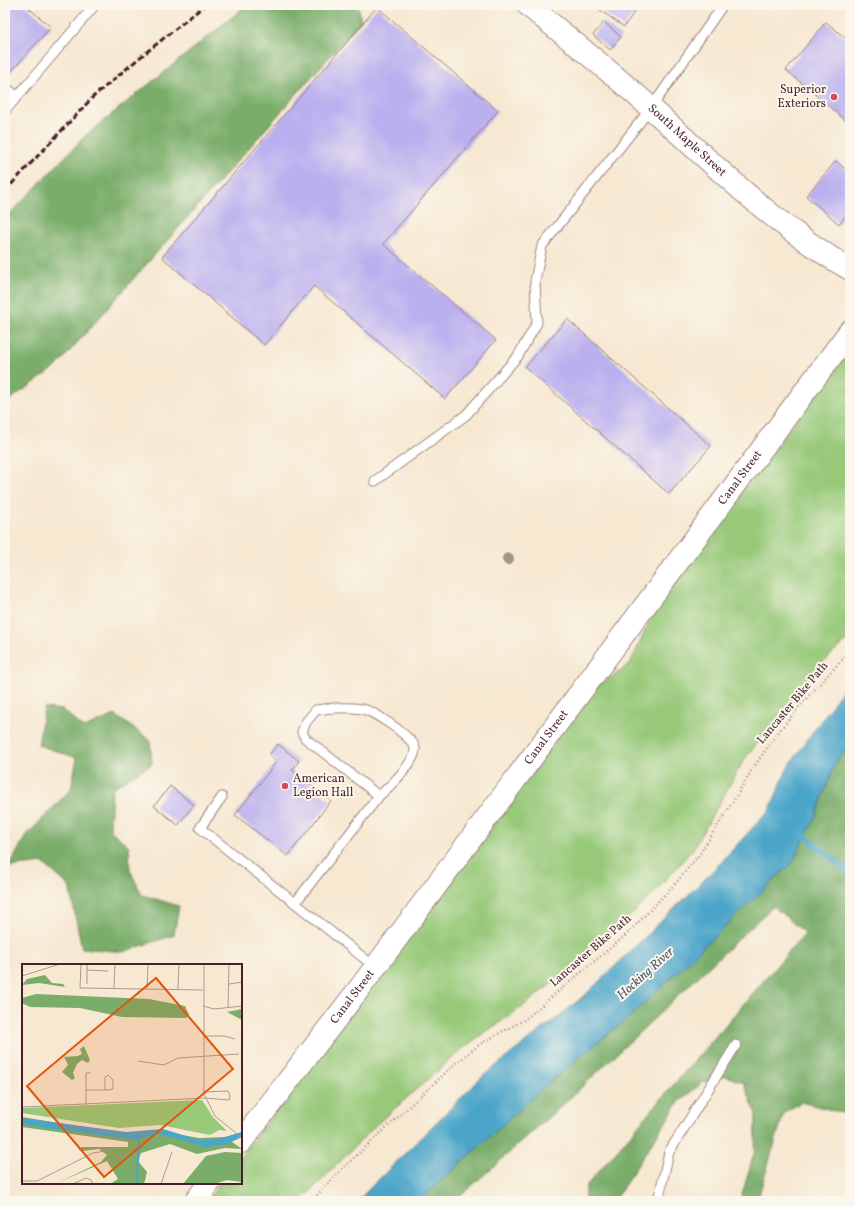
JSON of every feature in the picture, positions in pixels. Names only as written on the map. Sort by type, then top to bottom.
[{"type":"street","name":"South Maple Street","points":[[535,7],[652,108],[756,202],[805,241],[848,265]]},
{"type":"street","name":"Canal Street","points":[[242,1141],[375,967],[850,331]]},
{"type":"street","points":[[196,1201],[209,1184]]},
{"type":"lane","points":[[5,111],[95,5]]},
{"type":"lane","points":[[375,481],[466,415],[518,356],[537,323],[535,280],[542,246],[652,108],[723,5]]},
{"type":"lane","points":[[5,86],[17,97]]},
{"type":"lane","points":[[295,902],[379,796],[395,781],[414,756],[415,748],[412,740],[376,714],[363,709],[316,710],[302,732],[305,738],[379,796]]},
{"type":"lane","points":[[222,797],[200,828],[375,967]]},
{"type":"lane","points":[[658,1201],[669,1152],[736,1045]]},
{"type":"path","name":"Lancaster Bike Path","points":[[311,1201],[344,1166],[455,1064],[480,1044],[524,1020],[626,936],[674,886],[699,855],[762,755],[805,700],[850,651]]},
{"type":"green space","points":[[247,5],[358,5],[361,21],[55,368],[5,403],[5,219],[86,135]]},
{"type":"green space","points":[[850,349],[850,638],[827,658],[788,704],[744,760],[693,849],[655,892],[595,950],[522,1007],[467,1045],[377,1124],[301,1201],[207,1201],[219,1184],[242,1184],[242,1155],[397,953],[594,689],[630,664],[660,598]]},
{"type":"green space","points":[[850,699],[850,1115],[801,1102],[784,1113],[757,1201],[740,1201],[755,1150],[756,1114],[744,1083],[726,1076],[702,1083],[679,1102],[614,1201],[584,1201],[586,1186],[805,933],[773,906],[568,1100],[455,1201],[358,1201],[568,1009],[759,851]]},
{"type":"green space","points":[[44,708],[63,710],[84,728],[115,715],[150,740],[152,764],[112,788],[110,830],[129,846],[130,870],[142,895],[179,906],[174,935],[123,952],[82,948],[69,886],[43,863],[9,867],[25,837],[71,789],[77,758],[38,745]]},
{"type":"water","name":"Hocking River","points":[[850,680],[850,743],[835,764],[815,818],[792,863],[634,1013],[558,1075],[419,1201],[357,1201],[484,1075],[582,998],[711,873],[770,809],[788,767]]},
{"type":"building","points":[[5,5],[25,5],[51,27],[9,74],[5,70]]},
{"type":"building","points":[[593,5],[639,5],[624,27]]},
{"type":"building","points":[[377,7],[498,111],[383,244],[496,340],[445,399],[314,286],[264,345],[162,257]]},
{"type":"building","points":[[604,22],[621,37],[610,50],[593,35]]},
{"type":"building","name":"Superior Exteriors","points":[[826,22],[850,42],[850,124],[786,70]]},
{"type":"building","points":[[836,161],[850,173],[850,211],[839,224],[806,196]]},
{"type":"building","points":[[567,319],[711,446],[669,494],[525,367]]},
{"type":"building","name":"American Legion Hall","points":[[278,744],[299,761],[292,770],[331,801],[288,856],[235,815],[277,761],[269,755]]},
{"type":"building","points":[[170,786],[194,805],[178,825],[154,806]]},
{"type":"waterway","points":[[800,832],[850,873]]},
{"type":"railway","points":[[5,191],[93,97],[205,5]]},
{"type":"place","name":"Superior Exteriors","points":[[834,97]]},
{"type":"place","name":"American Legion Hall","points":[[285,786]]}]
